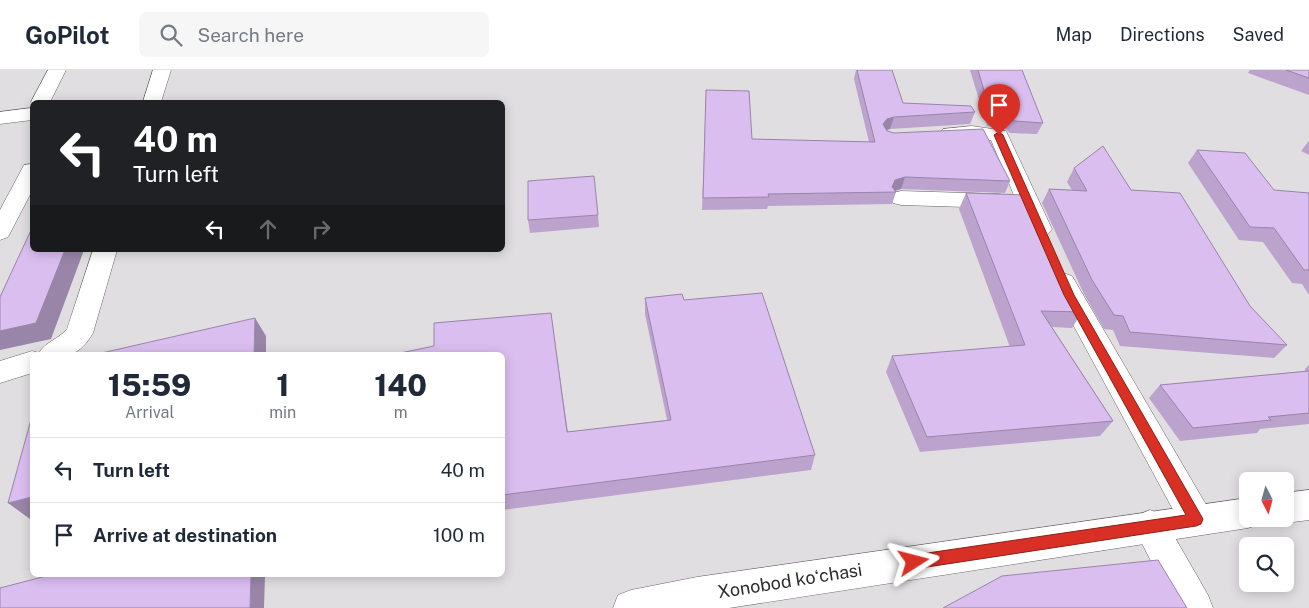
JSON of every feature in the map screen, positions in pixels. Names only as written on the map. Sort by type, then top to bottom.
[{"type":"street","points":[[42,100],[56,70]]},
{"type":"street","points":[[153,100],[162,70]]},
{"type":"street","points":[[0,118],[30,114]]},
{"type":"street","points":[[927,135],[972,132],[999,135],[1069,295],[1196,519]]},
{"type":"street","points":[[0,232],[30,174]]},
{"type":"street","points":[[901,198],[1028,202]]},
{"type":"street","points":[[57,352],[72,342],[79,333],[104,252]]},
{"type":"street","points":[[0,372],[30,363]]},
{"type":"street","points":[[1294,507],[1309,506]]},
{"type":"street","name":"Xonobod koʻchasi","points":[[631,608],[697,595],[1239,514]]},
{"type":"street","points":[[1150,526],[1195,608]]},
{"type":"building","points":[[857,70],[892,70],[903,103],[971,106],[975,112],[894,117],[887,119],[883,124],[887,131],[894,133],[983,129],[1010,181],[905,177],[895,180],[892,187],[896,192],[768,194],[769,197],[703,198],[706,90],[749,91],[752,139],[875,142]]},
{"type":"building","points":[[978,70],[1022,70],[1043,123],[1015,121],[1011,117],[991,114]]},
{"type":"building","points":[[1286,70],[1309,70],[1309,78]]},
{"type":"building","points":[[1103,146],[1131,190],[1180,193],[1250,306],[1287,345],[1130,332],[1123,316],[1114,315],[1092,280],[1049,189],[1087,191],[1074,168]]},
{"type":"building","points":[[1197,150],[1245,153],[1274,190],[1309,193],[1309,270],[1304,270],[1274,228],[1250,227]]},
{"type":"building","points":[[594,176],[598,215],[528,220],[528,181]]},
{"type":"building","points":[[966,193],[1026,195],[1064,280],[1082,312],[1041,311],[1113,421],[927,437],[892,356],[1025,345]]},
{"type":"building","points":[[30,232],[30,252],[64,252],[36,323],[0,331],[0,297]]},
{"type":"building","points":[[762,293],[815,455],[505,495],[505,352],[405,352],[434,346],[434,323],[551,313],[567,432],[671,420],[645,298],[682,294],[684,300]]},
{"type":"building","points":[[255,318],[254,352],[106,352]]},
{"type":"building","points":[[1309,371],[1309,413],[1268,417],[1271,420],[1193,428],[1160,385]]},
{"type":"building","points":[[30,423],[30,498],[8,503]]},
{"type":"building","points":[[1158,560],[1187,608],[943,608],[1002,576]]},
{"type":"building","points":[[42,577],[251,577],[250,608],[0,608],[0,588]]},
{"type":"route","points":[[914,562],[1196,519],[1069,295],[999,135]]}]
